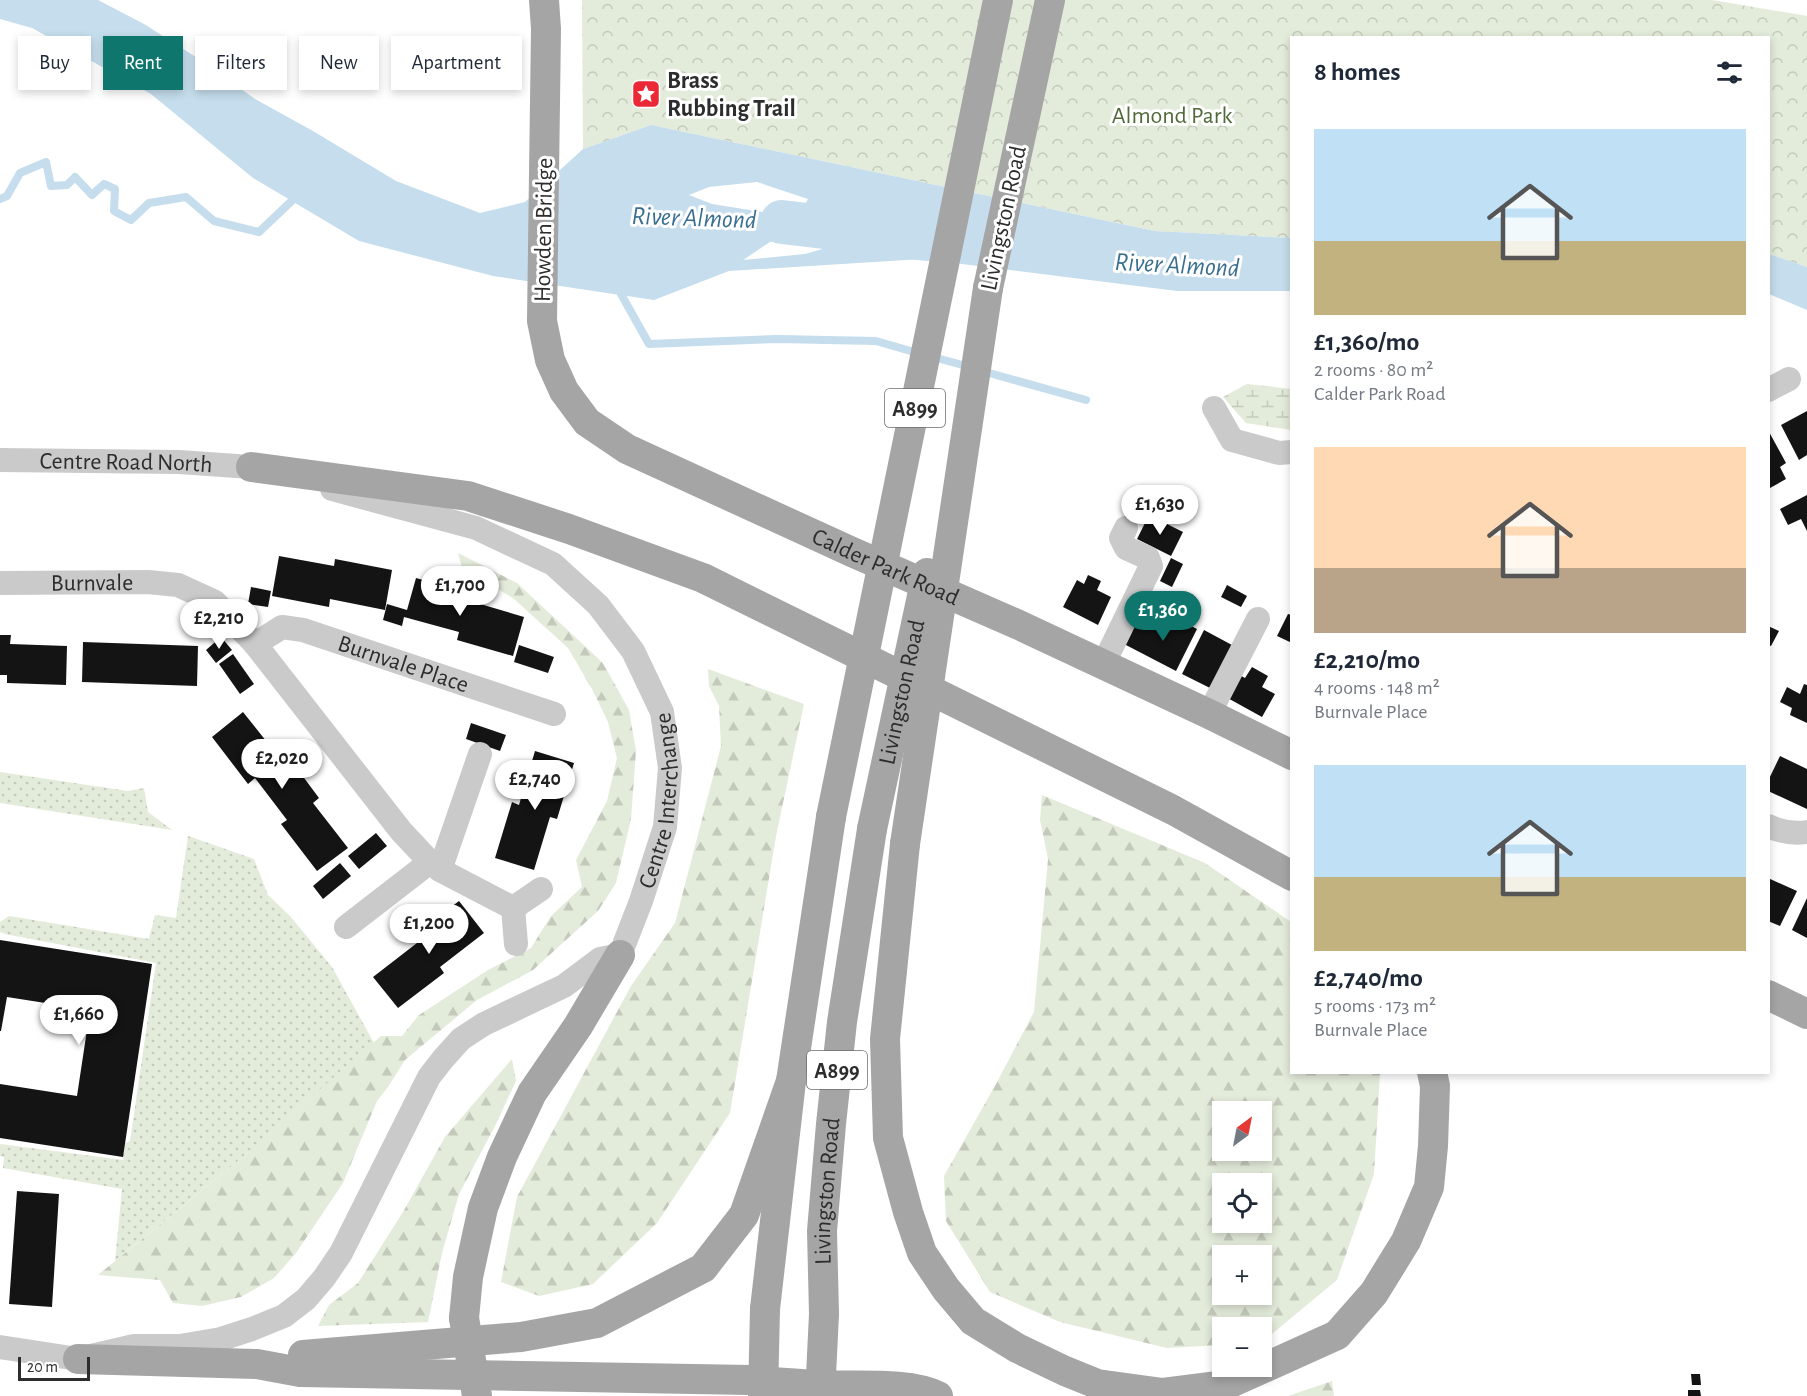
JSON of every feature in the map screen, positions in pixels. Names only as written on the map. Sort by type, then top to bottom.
[{"type":"main road","name":"Howden Bridge","points":[[542,321],[546,29],[544,0]]},
{"type":"main road","name":"Livingston Road","points":[[763,1396],[765,1309],[791,1081],[831,817],[998,0]]},
{"type":"main road","name":"Livingston Road","points":[[820,1396],[824,1314],[822,1230],[831,1124],[842,1022],[872,829],[1050,0]]},
{"type":"main road","points":[[988,288],[905,844],[885,1039],[888,1138],[908,1212],[922,1253],[946,1289],[973,1321],[1017,1348],[1065,1371],[1097,1384],[1163,1393],[1226,1385],[1337,1335],[1374,1293],[1406,1241],[1429,1187],[1435,1086],[1432,1074]]},
{"type":"main road","name":"Calder Park Road","points":[[542,321],[550,360],[564,391],[586,422],[627,449],[852,552],[1019,625],[1290,754]]},
{"type":"main road","points":[[251,467],[468,496],[569,529],[703,578],[1173,810],[1290,875]]},
{"type":"main road","points":[[477,1396],[464,1318],[468,1277],[483,1208],[502,1156],[532,1093],[578,1026],[620,955]]},
{"type":"main road","points":[[1770,996],[1807,1014]]},
{"type":"main road","points":[[257,1364],[306,1354],[521,1337],[597,1323],[644,1300],[703,1268],[744,1215],[791,1081]]},
{"type":"main road","points":[[78,1359],[257,1364],[300,1372],[726,1380],[877,1386],[927,1390],[938,1396]]},
{"type":"street","points":[[1214,408],[1232,440],[1279,453],[1290,452]]},
{"type":"street","name":"Centre Road North","points":[[0,460],[179,462],[251,467]]},
{"type":"street","name":"Centre Interchange","points":[[251,467],[476,528],[553,564],[598,605],[612,623],[633,651],[662,712],[670,768],[665,826],[641,901],[620,955]]},
{"type":"street","points":[[1103,664],[1151,566],[1148,558],[1126,548],[1121,538],[1126,528]]},
{"type":"street","name":"Burnvale","points":[[0,583],[148,582],[178,585],[216,602],[255,644]]},
{"type":"street","points":[[1209,714],[1258,619]]},
{"type":"street","name":"Burnvale Place","points":[[255,644],[282,627],[303,630],[554,714]]},
{"type":"street","points":[[255,644],[401,831],[435,866],[513,908]]},
{"type":"street","points":[[346,927],[435,866],[480,754]]},
{"type":"street","points":[[1770,827],[1797,834],[1807,832]]},
{"type":"street","points":[[513,908],[541,889]]},
{"type":"street","points":[[513,908],[516,944]]},
{"type":"street","points":[[0,1347],[78,1359],[134,1346],[180,1346],[221,1340],[284,1316],[306,1299],[341,1253],[429,1077],[460,1039],[484,1024],[564,986],[600,959],[620,955]]},
{"type":"green space","name":"Almond Park","points":[[582,0],[1712,0],[1807,16],[1807,267],[1770,254],[1770,36],[1290,36],[1290,238],[1155,231],[651,125],[583,149]]},
{"type":"green space","points":[[1247,384],[1290,389],[1290,430],[1246,423],[1223,397]]},
{"type":"green space","points":[[458,553],[517,583],[603,663],[629,710],[636,751],[631,819],[616,883],[598,911],[533,970],[477,1000],[405,1060],[377,1101],[343,1183],[296,1253],[274,1278],[241,1297],[202,1306],[173,1303],[160,1280],[98,1275],[232,1166],[381,1036],[402,1036],[419,1015],[488,970],[531,948],[551,916],[582,887],[576,860],[607,801],[617,758],[608,722],[568,648],[513,598],[462,568]]},
{"type":"green space","points":[[708,669],[804,704],[776,836],[730,1113],[657,1223],[593,1284],[539,1296],[501,1282],[517,1197],[631,986],[675,923],[721,746],[719,706],[709,686]]},
{"type":"green space","points":[[0,772],[128,791],[144,788],[148,812],[172,830],[0,803]]},
{"type":"green space","points":[[1042,795],[1205,863],[1290,921],[1290,1074],[1380,1074],[1374,1174],[1337,1280],[1272,1334],[1272,1317],[1212,1317],[1212,1346],[1167,1348],[1060,1322],[990,1292],[946,1221],[944,1176],[1034,1012],[1048,859],[1040,820]]},
{"type":"green space","points":[[188,836],[254,859],[268,895],[290,916],[332,967],[374,1043],[232,1166],[115,1261],[122,1189],[3,1168],[4,1157],[0,1156],[0,1144],[124,1160],[116,1147],[130,1141],[156,963],[5,934],[0,932],[0,922],[9,916],[149,939],[155,915],[176,918]]},
{"type":"green space","points":[[512,1059],[516,1081],[459,1194],[442,1253],[428,1322],[318,1326],[329,1305],[358,1283],[403,1212],[445,1137]]},
{"type":"green space","points":[[1332,1381],[1334,1396],[1288,1396]]},
{"type":"water","points":[[0,0],[98,0],[163,36],[103,36],[103,67],[91,61],[91,36],[46,36],[32,28],[0,19]]},
{"type":"water","points":[[183,49],[195,56],[195,90],[242,90],[396,181],[480,213],[525,202],[583,149],[651,125],[1155,231],[1290,238],[1290,291],[1177,291],[922,259],[729,271],[654,300],[493,276],[359,241],[253,178],[144,90],[183,90]],"holes":[[[757,182],[808,199],[802,210],[768,213],[712,204],[689,195],[709,187]],[[881,222],[854,240],[805,254],[743,260],[770,242]]]},
{"type":"water","points":[[1770,254],[1807,267],[1807,310],[1770,294]]},
{"type":"building","points":[[1807,411],[1807,455],[1799,460],[1781,425]]},
{"type":"building","points":[[1770,434],[1786,463],[1780,467],[1786,479],[1770,488]]},
{"type":"building","points":[[1807,495],[1807,531],[1801,519],[1788,525],[1780,509]]},
{"type":"building","points":[[1149,515],[1183,532],[1171,556],[1137,539]]},
{"type":"building","points":[[279,556],[334,566],[335,559],[392,570],[385,610],[330,599],[329,607],[272,596]]},
{"type":"building","points":[[1171,558],[1183,564],[1172,587],[1160,581]]},
{"type":"building","points":[[1088,575],[1101,581],[1097,590],[1111,597],[1098,625],[1063,607],[1077,580],[1084,584]]},
{"type":"building","points":[[416,578],[473,594],[470,601],[524,617],[513,656],[457,640],[459,632],[404,617],[402,626],[383,620],[387,604],[407,610]]},
{"type":"building","points":[[1227,585],[1247,596],[1241,607],[1221,597]]},
{"type":"building","points":[[251,587],[271,591],[268,607],[248,604]]},
{"type":"building","points":[[1288,614],[1290,614],[1290,642],[1277,636]]},
{"type":"building","points":[[1170,615],[1197,629],[1176,671],[1124,644],[1135,622],[1150,630],[1152,626],[1162,631]]},
{"type":"building","points":[[1770,627],[1779,631],[1770,646]]},
{"type":"building","points":[[1204,630],[1232,645],[1216,691],[1182,674]]},
{"type":"building","points":[[0,635],[11,635],[10,644],[67,646],[66,685],[7,683],[7,675],[0,675]]},
{"type":"building","points":[[221,637],[232,650],[216,663],[206,650]]},
{"type":"building","points":[[83,642],[198,646],[197,686],[82,682]]},
{"type":"building","points":[[519,645],[554,657],[548,673],[514,662]]},
{"type":"building","points":[[233,654],[254,684],[240,694],[219,664]]},
{"type":"building","points":[[1252,667],[1268,676],[1262,687],[1275,694],[1262,717],[1224,696],[1236,673],[1245,678]]},
{"type":"building","points":[[1804,684],[1807,685],[1807,723],[1790,715],[1792,708],[1780,702],[1787,687],[1800,694]]},
{"type":"building","points":[[243,712],[278,756],[284,751],[319,798],[313,803],[348,848],[317,871],[281,824],[287,820],[255,778],[248,784],[212,737]]},
{"type":"building","points":[[471,723],[506,735],[500,751],[466,739]]},
{"type":"building","points":[[535,751],[574,763],[557,819],[550,817],[534,870],[495,858],[512,802],[519,805]]},
{"type":"building","points":[[1780,756],[1807,769],[1807,809],[1770,792],[1770,777]]},
{"type":"building","points":[[376,833],[387,846],[359,869],[348,856]]},
{"type":"building","points":[[340,863],[351,876],[323,899],[313,886]]},
{"type":"building","points":[[1770,879],[1797,891],[1780,926],[1770,922]]},
{"type":"building","points":[[1807,898],[1807,938],[1792,930]]},
{"type":"building","points":[[459,901],[484,933],[440,967],[444,973],[398,1008],[373,977],[417,943],[413,936]]},
{"type":"building","points":[[0,940],[152,964],[123,1157],[0,1138],[0,1084],[77,1096],[90,1010],[7,997],[0,1031]]},
{"type":"building","points":[[17,1191],[59,1194],[52,1307],[9,1304]]},
{"type":"building","points":[[1691,1374],[1700,1374],[1701,1385],[1692,1385]]},
{"type":"building","points":[[1688,1390],[1700,1390],[1701,1396],[1688,1396]]},
{"type":"waterway","points":[[0,199],[7,196],[20,173],[46,162],[51,186],[67,185],[75,177],[92,195],[104,184],[115,189],[114,211],[131,220],[149,203],[186,197],[214,221],[259,232],[299,194]]},
{"type":"waterway","name":"River Almond","points":[[782,222],[927,239]]},
{"type":"waterway","points":[[621,294],[649,344],[778,339],[876,341],[921,354]]},
{"type":"waterway","points":[[933,357],[970,367]]},
{"type":"waterway","points":[[982,371],[1086,400]]},
{"type":"place","name":"Brass Rubbing Trail","points":[[646,94]]}]
